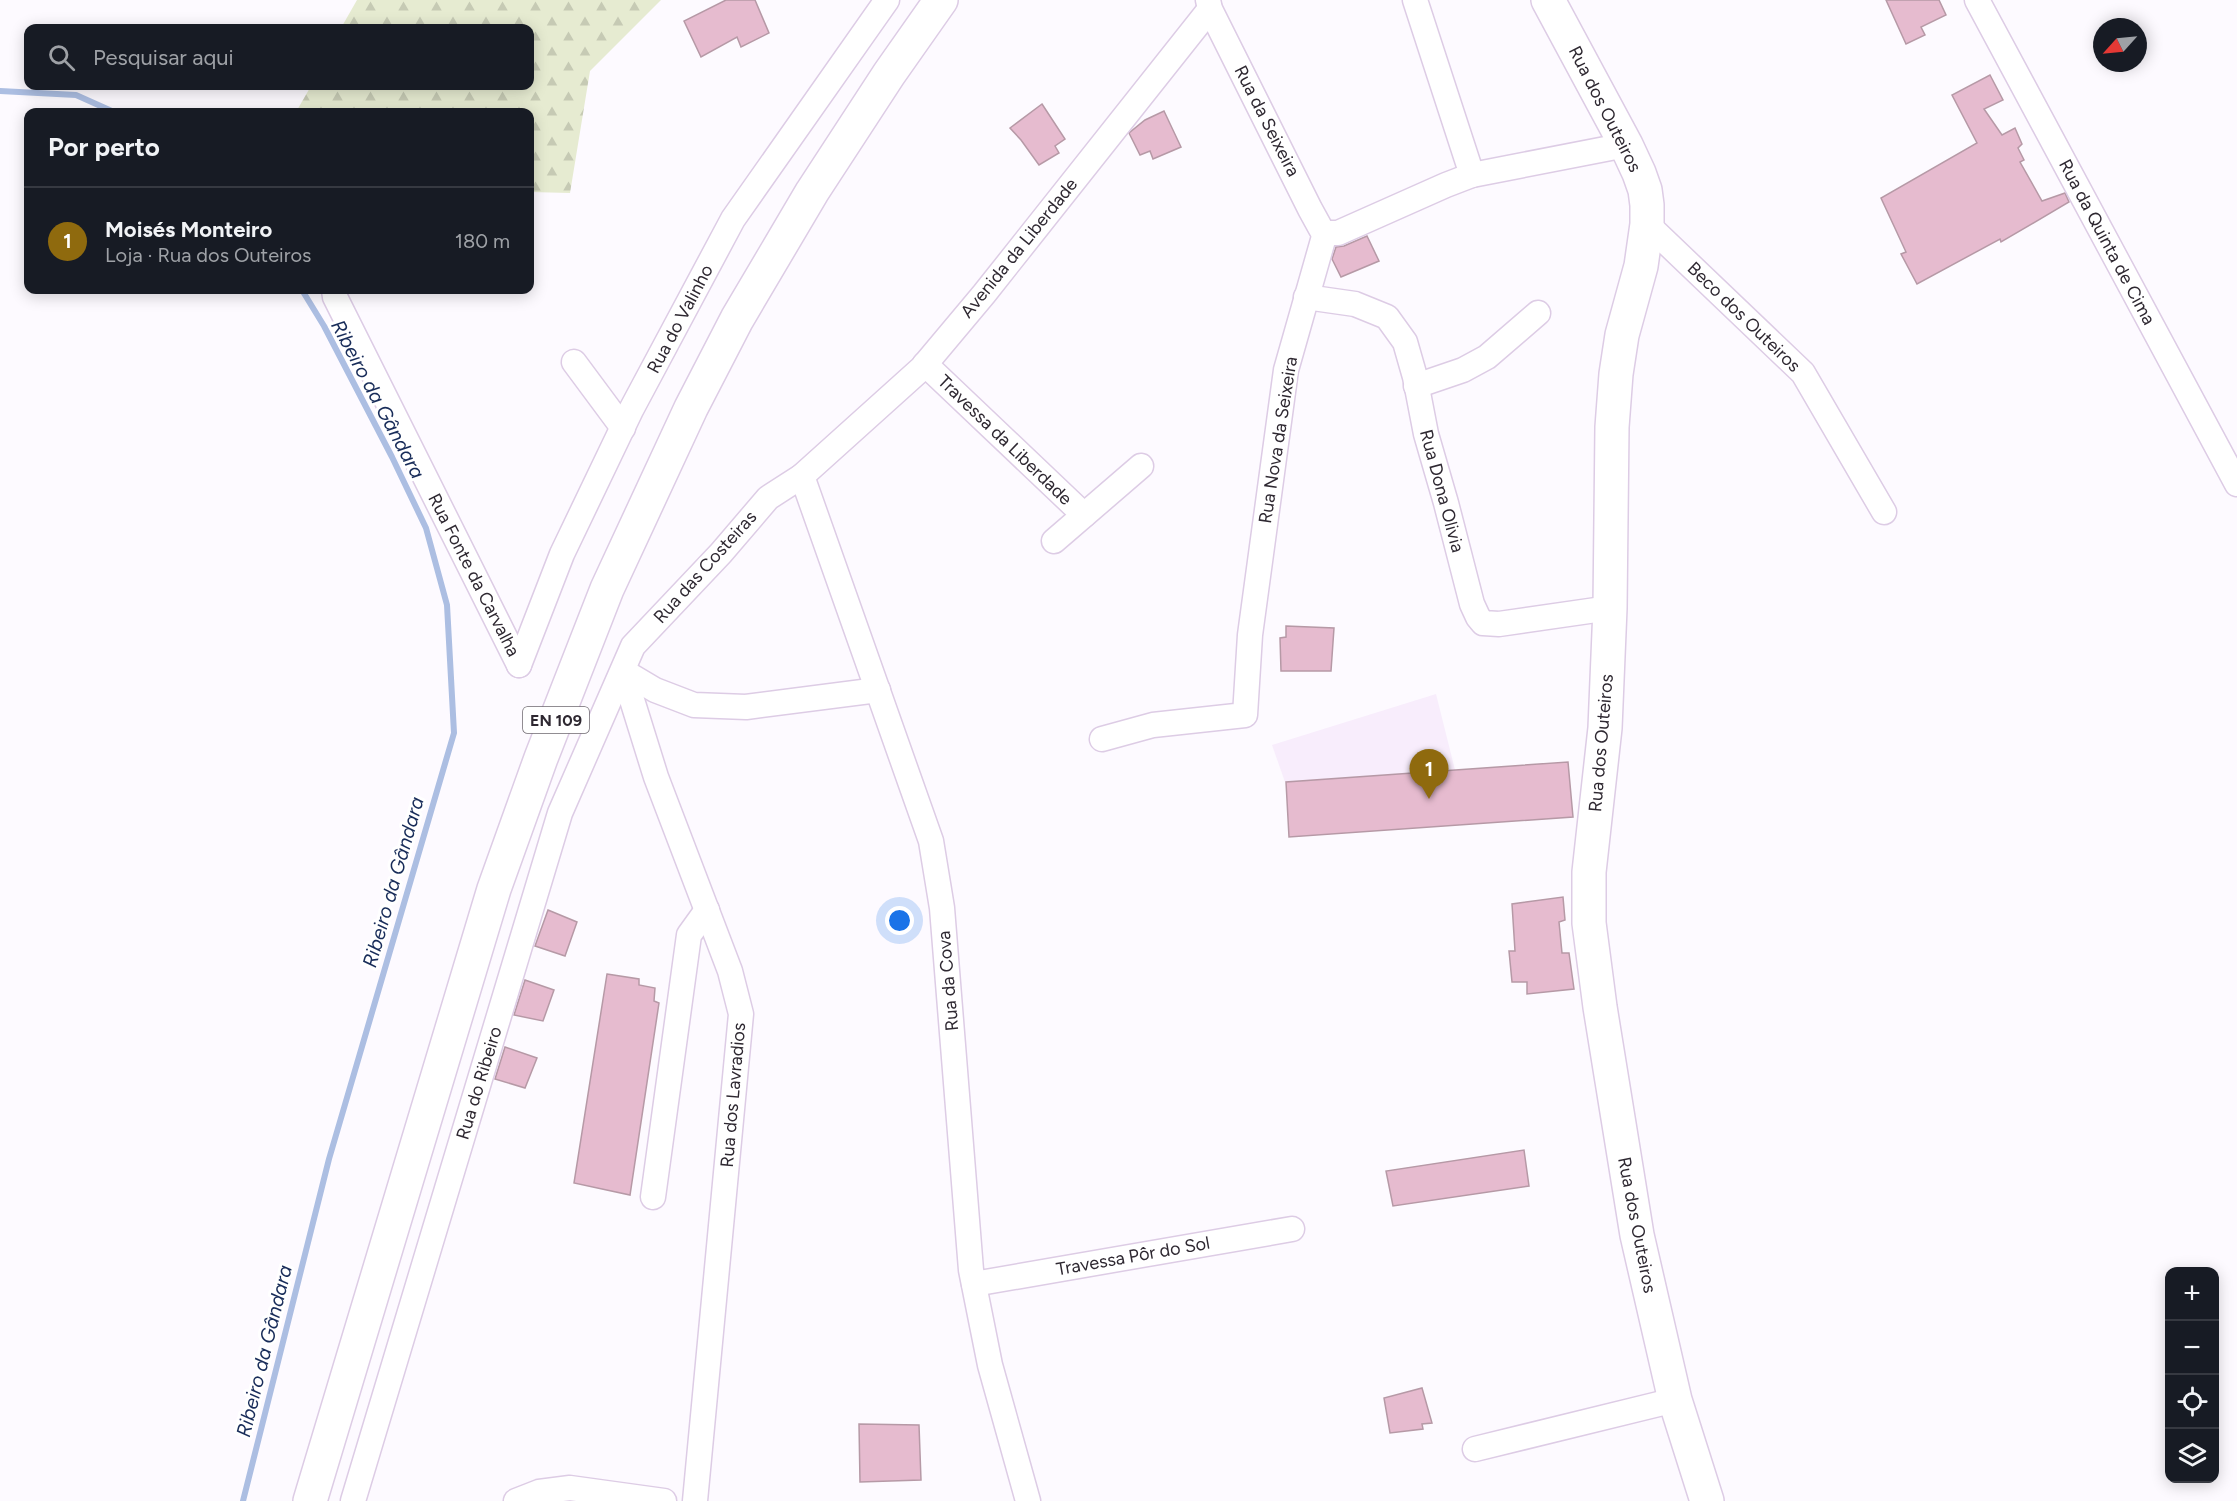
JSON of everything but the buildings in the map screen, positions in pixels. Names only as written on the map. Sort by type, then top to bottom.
[{"type":"main road","name":"EN 109","points":[[310,1501],[494,889],[541,758],[607,589],[691,408],[737,319],[812,192],[889,74],[941,0]]},
{"type":"main road","name":"Rua dos Outeiros","points":[[1548,0],[1626,145],[1645,190],[1647,224],[1641,266],[1622,335],[1616,374],[1611,438],[1610,608],[1605,728],[1589,872],[1589,923],[1631,1204],[1675,1400],[1707,1501]]},
{"type":"street","name":"Rua do Valinho","points":[[519,665],[562,554],[623,428],[733,219],[888,0]]},
{"type":"street","points":[[1415,0],[1472,175]]},
{"type":"street","name":"Rua da Quinta de Cima","points":[[1977,0],[2237,484]]},
{"type":"street","name":"Rua da Seixeira","points":[[1209,4],[1316,221],[1325,233]]},
{"type":"street","name":"Avenida da Liberdade","points":[[802,476],[925,364],[984,294],[1209,4]]},
{"type":"street","points":[[1325,233],[1338,233],[1472,175],[1626,145]]},
{"type":"street","name":"Beco dos Outeiros","points":[[1647,224],[1803,374],[1884,512]]},
{"type":"street","name":"Rua Nova da Seixeira","points":[[1102,739],[1153,725],[1245,715],[1250,635],[1286,370],[1325,233]]},
{"type":"street","name":"Rua Fonte da Carvalha","points":[[335,294],[519,665]]},
{"type":"street","name":"Rua Dona Olivia","points":[[1306,297],[1355,304],[1387,317],[1405,342],[1426,434],[1472,604],[1483,623],[1491,625],[1610,608]]},
{"type":"street","points":[[1416,386],[1463,370],[1487,357],[1538,313]]},
{"type":"street","points":[[574,362],[623,428]]},
{"type":"street","name":"Travessa da Liberdade","points":[[925,364],[1084,515]]},
{"type":"street","name":"Travessa da Liberdade","points":[[1054,541],[1141,466]]},
{"type":"street","name":"Rua das Costeiras","points":[[622,671],[633,646],[721,553],[768,498],[802,476]]},
{"type":"street","name":"Rua da Cova","points":[[802,476],[931,841],[942,908],[971,1270],[990,1365],[1028,1501]]},
{"type":"street","points":[[622,671],[655,690],[694,705],[746,707],[878,690]]},
{"type":"street","name":"Rua dos Lavradios","points":[[622,671],[656,777],[730,971],[741,1014],[695,1501]]},
{"type":"street","name":"Rua do Ribeiro","points":[[353,1501],[560,813],[622,671]]},
{"type":"street","points":[[653,1197],[689,935],[707,910]]},
{"type":"street","name":"Travessa Pôr do Sol","points":[[974,1284],[1292,1229]]},
{"type":"street","points":[[1475,1449],[1675,1400]]},
{"type":"street","points":[[516,1501],[539,1492],[570,1488],[664,1501]]},
{"type":"shaded area","points":[[1436,694],[1455,770],[1285,782],[1272,745]]},
{"type":"green space","points":[[357,0],[661,0],[590,71],[570,193],[534,192],[534,108],[298,108],[309,90],[534,90],[534,24],[343,24]]},
{"type":"waterway","name":"Ribeiro da Gândara","points":[[0,91],[76,95],[105,108]]},
{"type":"waterway","name":"Ribeiro da Gândara","points":[[243,1501],[329,1159],[454,733],[447,605],[426,528],[324,326],[304,294]]},
{"type":"place","name":"Moisés Monteiro","points":[[1429,799]]}]
